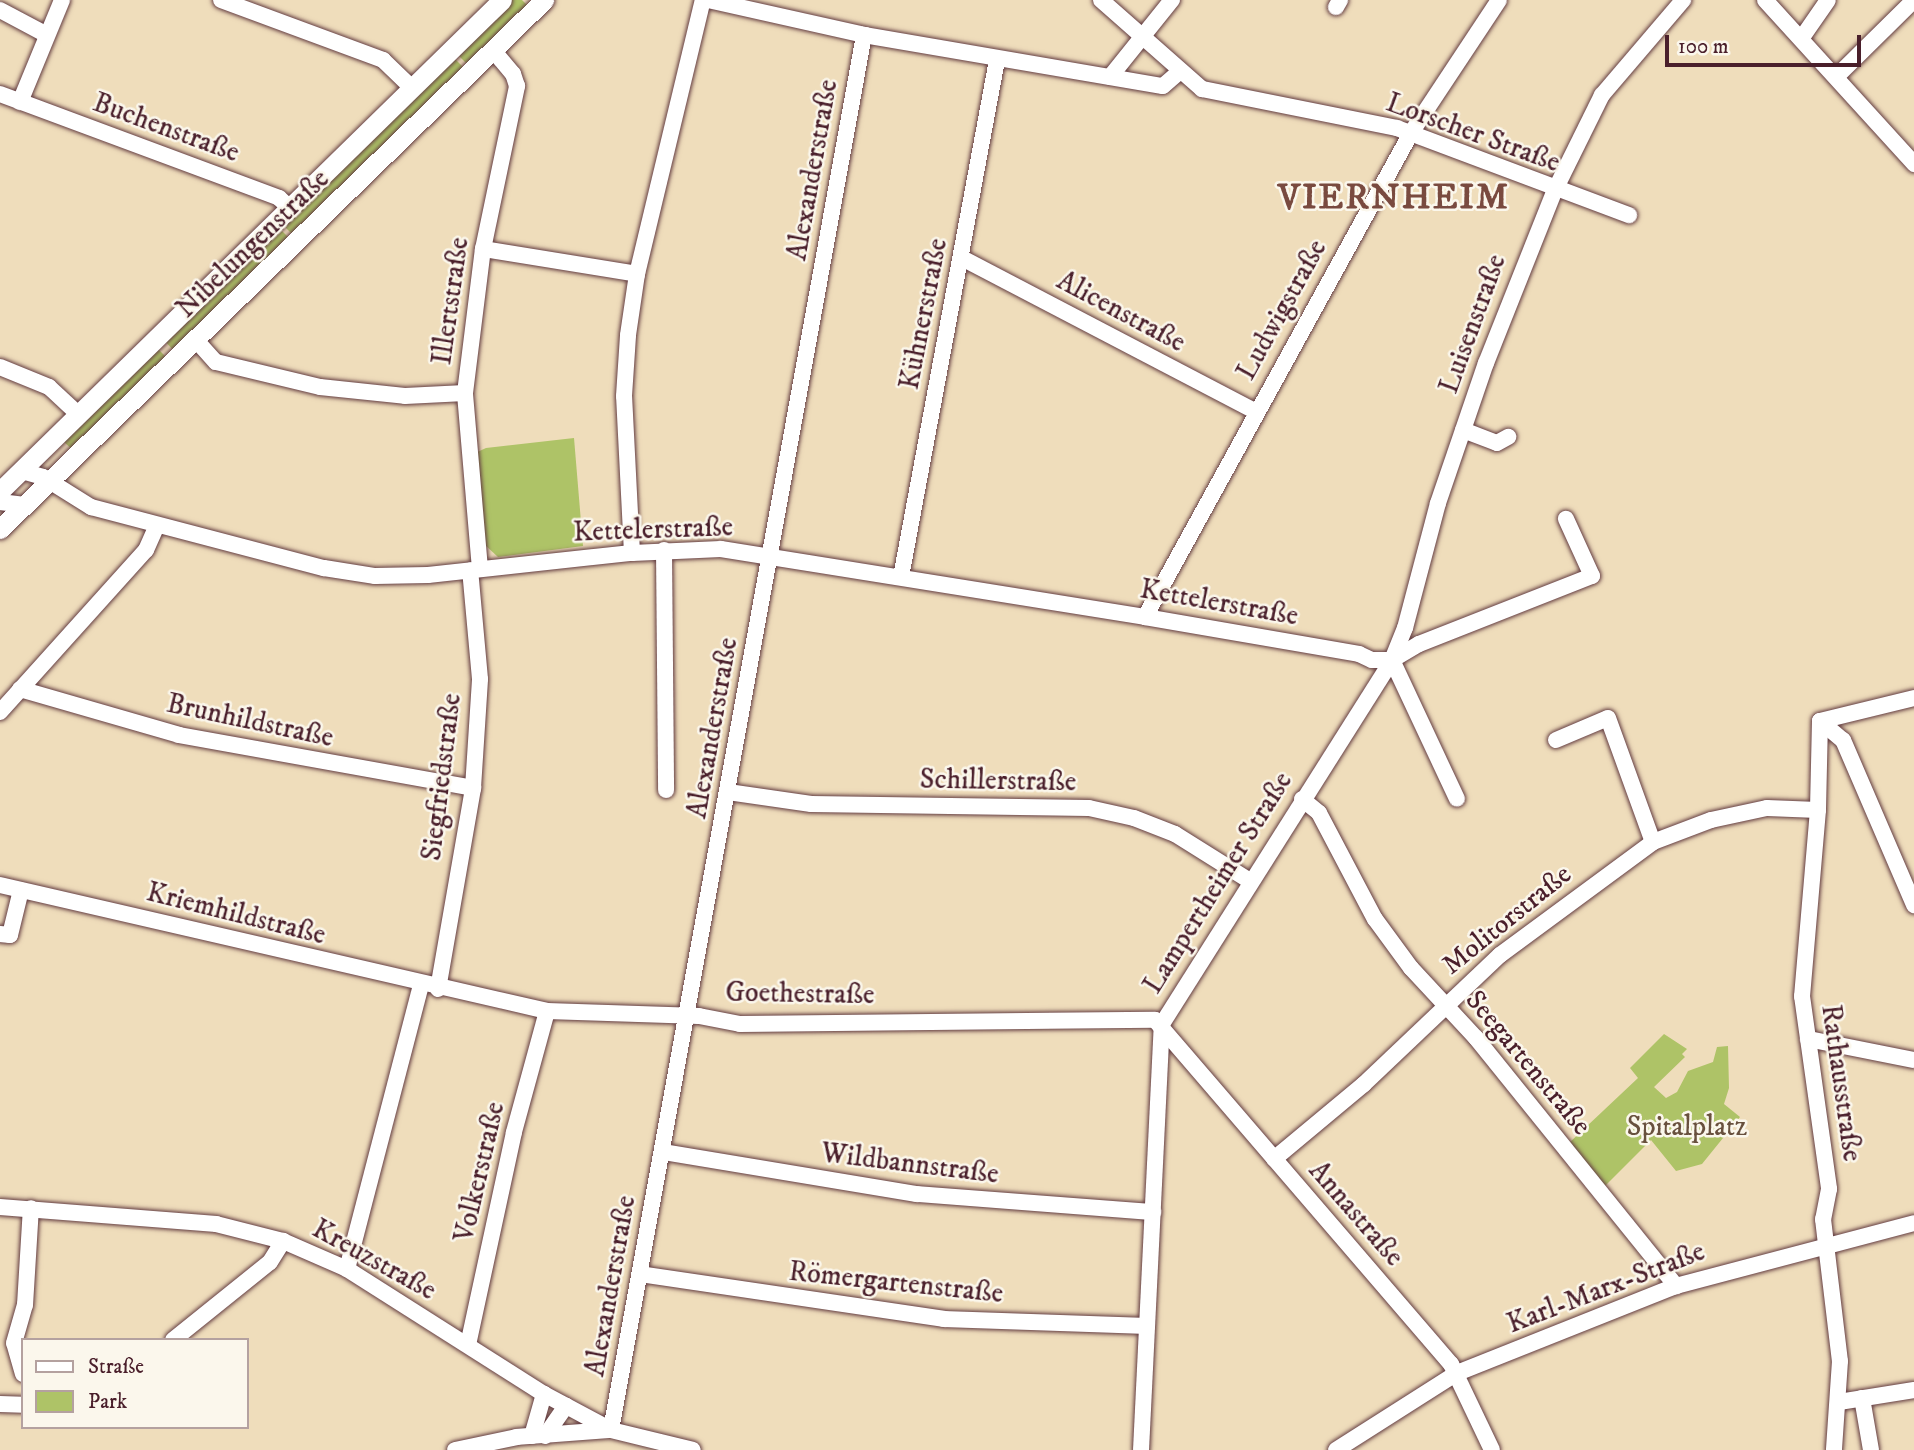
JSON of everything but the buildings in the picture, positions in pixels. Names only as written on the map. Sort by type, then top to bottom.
[{"type":"street","points":[[20,102],[62,0]]},
{"type":"street","points":[[221,0],[383,60],[412,88]]},
{"type":"street","points":[[0,491],[502,0]]},
{"type":"street","name":"Nibelungenstraße","points":[[0,529],[544,0]]},
{"type":"street","points":[[632,553],[624,396],[637,274],[706,0],[864,35],[997,60],[1163,86],[1179,72]]},
{"type":"street","name":"Lorscher Straße","points":[[1101,0],[1179,72],[1202,89],[1410,132],[1555,190],[1629,215]]},
{"type":"street","points":[[1110,77],[1172,0]]},
{"type":"street","name":"Ludwigstraße","points":[[1145,617],[1410,132],[1499,0]]},
{"type":"street","name":"Luisenstraße","points":[[1392,660],[1463,430],[1555,190],[1602,95],[1683,0]]},
{"type":"street","points":[[1765,0],[1914,163]]},
{"type":"street","points":[[1801,39],[1828,0]]},
{"type":"street","points":[[1836,77],[1914,0]]},
{"type":"street","points":[[0,10],[47,35]]},
{"type":"street","name":"Alexanderstraße","points":[[611,1430],[864,35]]},
{"type":"street","name":"Illertstraße","points":[[475,570],[465,393],[483,249],[517,86],[513,74],[493,50]]},
{"type":"street","name":"Kühnerstraße","points":[[901,577],[997,60]]},
{"type":"street","name":"Buchenstraße","points":[[1,97],[279,198],[290,208]]},
{"type":"street","points":[[483,249],[637,274]]},
{"type":"street","name":"Alicenstraße","points":[[962,258],[1256,412]]},
{"type":"street","points":[[195,339],[216,362],[347,393],[465,393]]},
{"type":"street","points":[[0,367],[49,387],[79,415]]},
{"type":"street","points":[[1463,430],[1497,443],[1508,437]]},
{"type":"street","points":[[42,451],[49,481]]},
{"type":"street","name":"Kettelerstraße","points":[[22,471],[49,481],[63,494],[91,508],[324,568],[375,576],[475,570],[664,550],[720,549],[1145,617],[1359,654],[1372,660],[1392,660]]},
{"type":"street","points":[[0,502],[25,505]]},
{"type":"street","points":[[1457,799],[1392,660],[1419,643],[1592,576],[1566,519]]},
{"type":"street","points":[[0,712],[146,550],[157,525]]},
{"type":"street","points":[[664,550],[666,790]]},
{"type":"street","name":"Siegfriedstraße","points":[[438,989],[472,788],[480,679],[475,570]]},
{"type":"street","name":"Lampertheimer Straße","points":[[1141,1450],[1162,1024],[1301,799],[1392,660]]},
{"type":"street","name":"Brunhildstraße","points":[[20,690],[179,735],[472,788]]},
{"type":"street","points":[[1820,721],[1914,698]]},
{"type":"street","points":[[1556,740],[1608,718],[1653,842]]},
{"type":"street","points":[[1820,721],[1843,740],[1914,905]]},
{"type":"street","name":"Rathausstraße","points":[[1820,721],[1818,810],[1802,964],[1808,1039],[1829,1189],[1823,1219],[1840,1361],[1834,1450]]},
{"type":"street","name":"Schillerstraße","points":[[728,792],[811,804],[1089,808],[1134,818],[1175,834],[1250,881]]},
{"type":"street","name":"Seegartenstraße","points":[[1301,799],[1319,813],[1375,919],[1676,1286]]},
{"type":"street","name":"Molitorstraße","points":[[1274,1159],[1364,1084],[1540,922],[1653,842],[1711,820],[1767,808],[1818,810]]},
{"type":"street","name":"Kriemhildstraße","points":[[0,886],[438,989]]},
{"type":"street","points":[[0,934],[10,935],[21,890]]},
{"type":"street","points":[[347,1269],[421,985]]},
{"type":"street","name":"Goethestraße","points":[[438,989],[547,1011],[687,1016],[740,1024],[1142,1020],[1162,1024]]},
{"type":"street","name":"Volkerstraße","points":[[468,1345],[514,1132],[547,1011]]},
{"type":"street","name":"Annastraße","points":[[1162,1024],[1457,1373],[1492,1450]]},
{"type":"street","points":[[1808,1039],[1914,1060]]},
{"type":"street","name":"Wildbannstraße","points":[[663,1152],[904,1192],[1153,1212]]},
{"type":"street","name":"Kreuzstraße","points":[[0,1207],[216,1224],[283,1241],[347,1269],[544,1394],[611,1430],[693,1450]]},
{"type":"street","points":[[21,1370],[7,1339],[25,1304],[31,1208]]},
{"type":"street","name":"Karl-Marx-Straße","points":[[1336,1450],[1457,1373],[1676,1286],[1914,1223]]},
{"type":"street","points":[[175,1338],[270,1262],[283,1241]]},
{"type":"street","name":"Römergartenstraße","points":[[640,1274],[944,1319],[1147,1326]]},
{"type":"street","points":[[1839,1402],[1914,1390]]},
{"type":"street","points":[[542,1440],[544,1394]]},
{"type":"street","points":[[1862,1398],[1871,1450]]},
{"type":"street","points":[[0,1404],[21,1405]]},
{"type":"street","points":[[542,1440],[566,1406]]},
{"type":"street","points":[[455,1450],[611,1430]]},
{"type":"green space","points":[[507,0],[522,0],[528,6],[471,68],[454,51]]},
{"type":"green space","points":[[451,55],[467,71],[296,238],[280,222]]},
{"type":"green space","points":[[276,225],[292,241],[176,353],[161,337]]},
{"type":"green space","points":[[154,345],[169,360],[74,451],[64,442]]},
{"type":"green space","points":[[574,438],[583,546],[498,557],[485,545],[473,454],[486,448]]},
{"type":"green space","name":"Spitalplatz","points":[[1664,1034],[1687,1049],[1682,1054],[1685,1057],[1654,1087],[1666,1098],[1677,1092],[1688,1071],[1713,1062],[1717,1047],[1728,1046],[1729,1088],[1724,1104],[1740,1117],[1702,1164],[1676,1171],[1651,1140],[1605,1186],[1569,1143],[1638,1078],[1630,1068]]},
{"type":"district","name":"VIERNHEIM","points":[[1394,198]]}]
